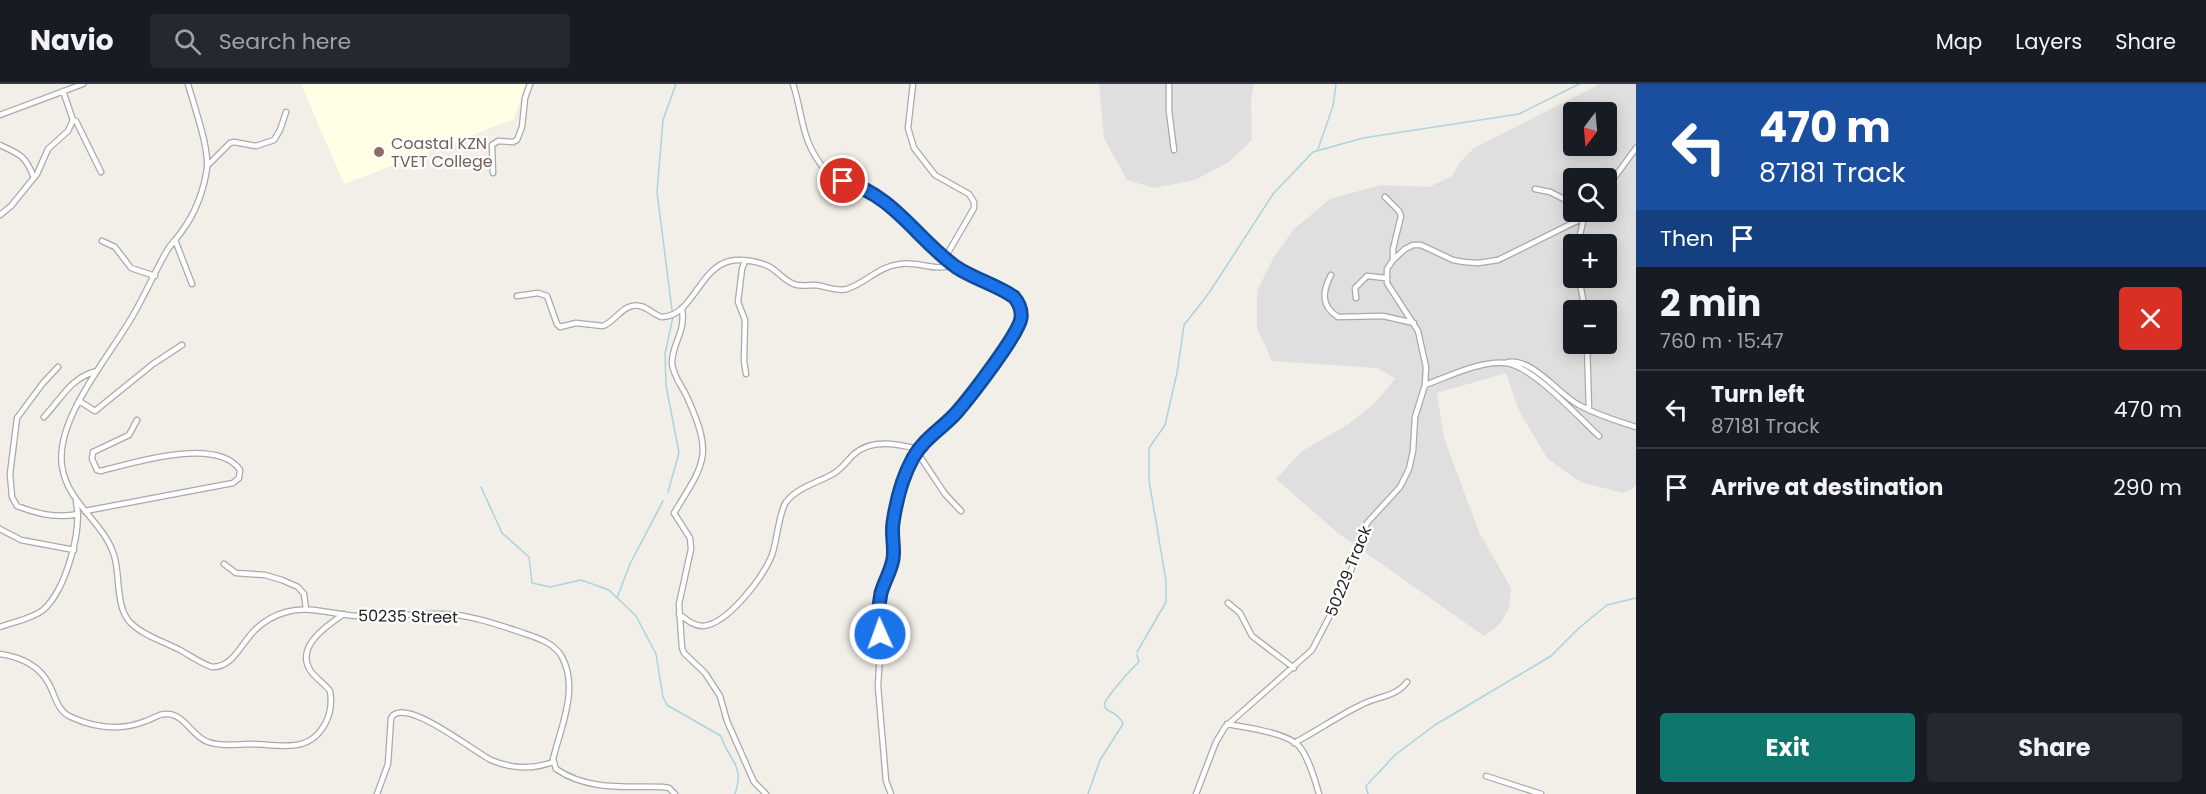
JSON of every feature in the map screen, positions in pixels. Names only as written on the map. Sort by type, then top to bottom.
[{"type":"street","points":[[65,84],[73,120],[76,121],[101,172]]},
{"type":"street","points":[[0,116],[83,84]]},
{"type":"street","name":"50235 Street","points":[[188,84],[207,166],[194,211],[175,240],[115,347],[97,371],[66,430],[61,450],[64,477],[75,500],[102,532],[112,549],[117,566],[122,606],[128,620],[139,629],[206,665],[219,667],[227,663],[255,630],[286,611],[306,609],[377,616],[428,614],[460,616],[508,628],[545,641],[553,646],[564,662],[570,686],[553,762]]},
{"type":"street","points":[[493,173],[492,145],[498,141],[517,140],[522,127],[525,98],[530,84]]},
{"type":"street","points":[[793,84],[803,130],[813,152],[826,171],[835,178],[870,192],[887,203],[954,265],[1014,297],[1020,306],[1021,319],[1015,333],[961,408],[918,450],[898,498],[893,522],[893,560],[881,592],[878,610],[880,634],[878,686],[886,781],[891,794]]},
{"type":"street","points":[[913,84],[908,128],[914,148],[935,175],[969,195],[974,202],[974,208],[945,258]]},
{"type":"street","points":[[1170,84],[1168,111],[1174,150]]},
{"type":"street","points":[[207,166],[230,143],[256,146],[274,140],[286,112]]},
{"type":"street","points":[[0,215],[11,206],[34,178],[48,149],[68,131],[73,120]]},
{"type":"street","points":[[0,145],[24,157],[34,178]]},
{"type":"street","points":[[1617,174],[1636,148]]},
{"type":"street","points":[[1535,189],[1550,192],[1563,198]]},
{"type":"street","points":[[1385,197],[1401,216],[1393,249],[1393,260]]},
{"type":"street","points":[[1356,298],[1355,288],[1367,276],[1386,278],[1387,269],[1393,260],[1413,245],[1421,245],[1442,256],[1478,263],[1498,260],[1576,222]]},
{"type":"street","points":[[175,240],[192,284]]},
{"type":"street","points":[[102,241],[118,250],[131,268],[155,276]]},
{"type":"street","points":[[517,296],[542,294],[547,296],[556,324],[562,328],[576,323],[603,326],[634,305],[645,307],[662,317],[673,315],[682,308],[712,272],[728,261],[745,261],[769,266],[796,285],[841,290],[885,268],[899,264],[918,264],[937,268],[954,265]]},
{"type":"street","points":[[745,261],[738,302],[745,320],[746,374]]},
{"type":"street","points":[[1331,275],[1326,285],[1324,299],[1331,312],[1338,317],[1383,316],[1414,323]]},
{"type":"street","name":"50229 Track","points":[[1196,794],[1216,742],[1227,724],[1312,650],[1346,585],[1367,523],[1405,479],[1412,460],[1415,417],[1425,385],[1425,356],[1414,323],[1389,290],[1386,278]]},
{"type":"street","points":[[682,308],[682,331],[672,363],[701,433],[703,458],[700,470],[674,513],[690,538],[691,549],[681,592],[680,637],[684,653],[705,674],[720,696],[727,721],[749,772],[754,782],[766,794]]},
{"type":"street","points":[[80,402],[95,411],[153,364],[182,345]]},
{"type":"street","points":[[1587,354],[1588,410]]},
{"type":"street","points":[[1425,385],[1470,368],[1514,362],[1539,372],[1572,401],[1588,410],[1636,427]]},
{"type":"street","points":[[1505,363],[1540,380],[1599,436]]},
{"type":"street","points":[[58,367],[17,418],[10,485],[12,497],[17,506],[36,513],[64,518],[78,514]]},
{"type":"street","points":[[44,417],[71,384],[84,375],[97,371]]},
{"type":"street","points":[[85,511],[233,483],[239,478],[240,470],[232,463],[195,453],[172,453],[101,471],[97,470],[92,459],[93,452],[124,438],[132,432],[137,420]]},
{"type":"street","points":[[679,614],[690,622],[702,626],[722,617],[739,603],[769,561],[780,527],[782,511],[793,495],[836,472],[862,448],[885,443],[918,450],[945,494],[961,511]]},
{"type":"street","points":[[0,627],[44,609],[58,589],[74,550],[78,514],[75,500]]},
{"type":"street","points":[[0,528],[21,540],[74,550]]},
{"type":"street","points":[[224,564],[236,573],[265,575],[298,587],[304,594],[306,609]]},
{"type":"street","points":[[1228,603],[1240,613],[1252,636],[1294,668]]},
{"type":"street","points":[[0,654],[32,665],[44,676],[65,714],[99,727],[140,723],[168,713],[178,717],[198,736],[209,742],[228,745],[294,746],[317,736],[327,719],[331,708],[330,692],[310,671],[307,662],[308,654],[314,637],[344,614]]},
{"type":"street","points":[[1294,742],[1320,730],[1359,706],[1394,694],[1407,682]]},
{"type":"street","points":[[377,794],[388,764],[391,718],[399,711],[411,714],[440,728],[481,755],[504,764],[534,768],[553,762],[561,773],[585,782],[608,787],[663,787],[669,788],[675,794]]},
{"type":"street","points":[[1227,724],[1294,742],[1303,752],[1319,794]]},
{"type":"street","points":[[1486,776],[1541,794]]},
{"type":"shaded area","name":"Coastal KZN TVET College","points":[[301,84],[525,84],[514,119],[344,184]]},
{"type":"shaded area","points":[[1099,84],[1254,84],[1251,100],[1252,140],[1229,162],[1195,180],[1154,188],[1127,180],[1104,138]]},
{"type":"shaded area","points":[[1600,84],[1636,84],[1636,485],[1623,493],[1580,482],[1547,458],[1519,411],[1506,373],[1437,393],[1444,438],[1479,532],[1511,588],[1509,608],[1500,624],[1484,636],[1339,534],[1276,479],[1302,451],[1350,423],[1378,400],[1395,378],[1377,368],[1272,361],[1257,328],[1257,291],[1274,257],[1294,229],[1330,199],[1381,185],[1429,187],[1452,176],[1460,162],[1474,148],[1563,103],[1563,156],[1617,156],[1617,102],[1565,102]]},
{"type":"waterway","points":[[672,310],[657,192],[663,120],[676,84]]},
{"type":"waterway","points":[[1318,149],[1333,106],[1336,84]]},
{"type":"waterway","points":[[1137,652],[1166,602],[1166,581],[1149,480],[1149,448],[1165,425],[1177,373],[1184,325],[1209,293],[1273,194],[1313,152],[1363,138],[1519,114],[1579,84]]},
{"type":"waterway","points":[[668,492],[679,453],[666,385],[665,354],[673,317]]},
{"type":"waterway","points":[[481,487],[502,533],[529,557],[532,583],[550,587],[581,580],[609,590],[636,616],[656,654],[663,697],[667,705],[721,736],[737,769],[738,784],[735,794]]},
{"type":"waterway","points":[[617,598],[630,564],[663,501]]},
{"type":"waterway","points":[[1368,794],[1366,786],[1395,755],[1435,725],[1551,656],[1579,628],[1607,605],[1636,598]]},
{"type":"waterway","points":[[1088,794],[1100,760],[1123,724],[1119,717],[1106,709],[1104,704],[1139,662],[1137,655]]},
{"type":"place","name":"Coastal KZN TVET College","points":[[379,152]]},
{"type":"route","points":[[843,181],[870,192],[887,203],[935,250],[958,268],[1014,297],[1021,312],[1019,326],[1015,333],[981,380],[956,413],[915,454],[898,498],[893,522],[893,560],[881,592],[878,610],[880,634]]}]
